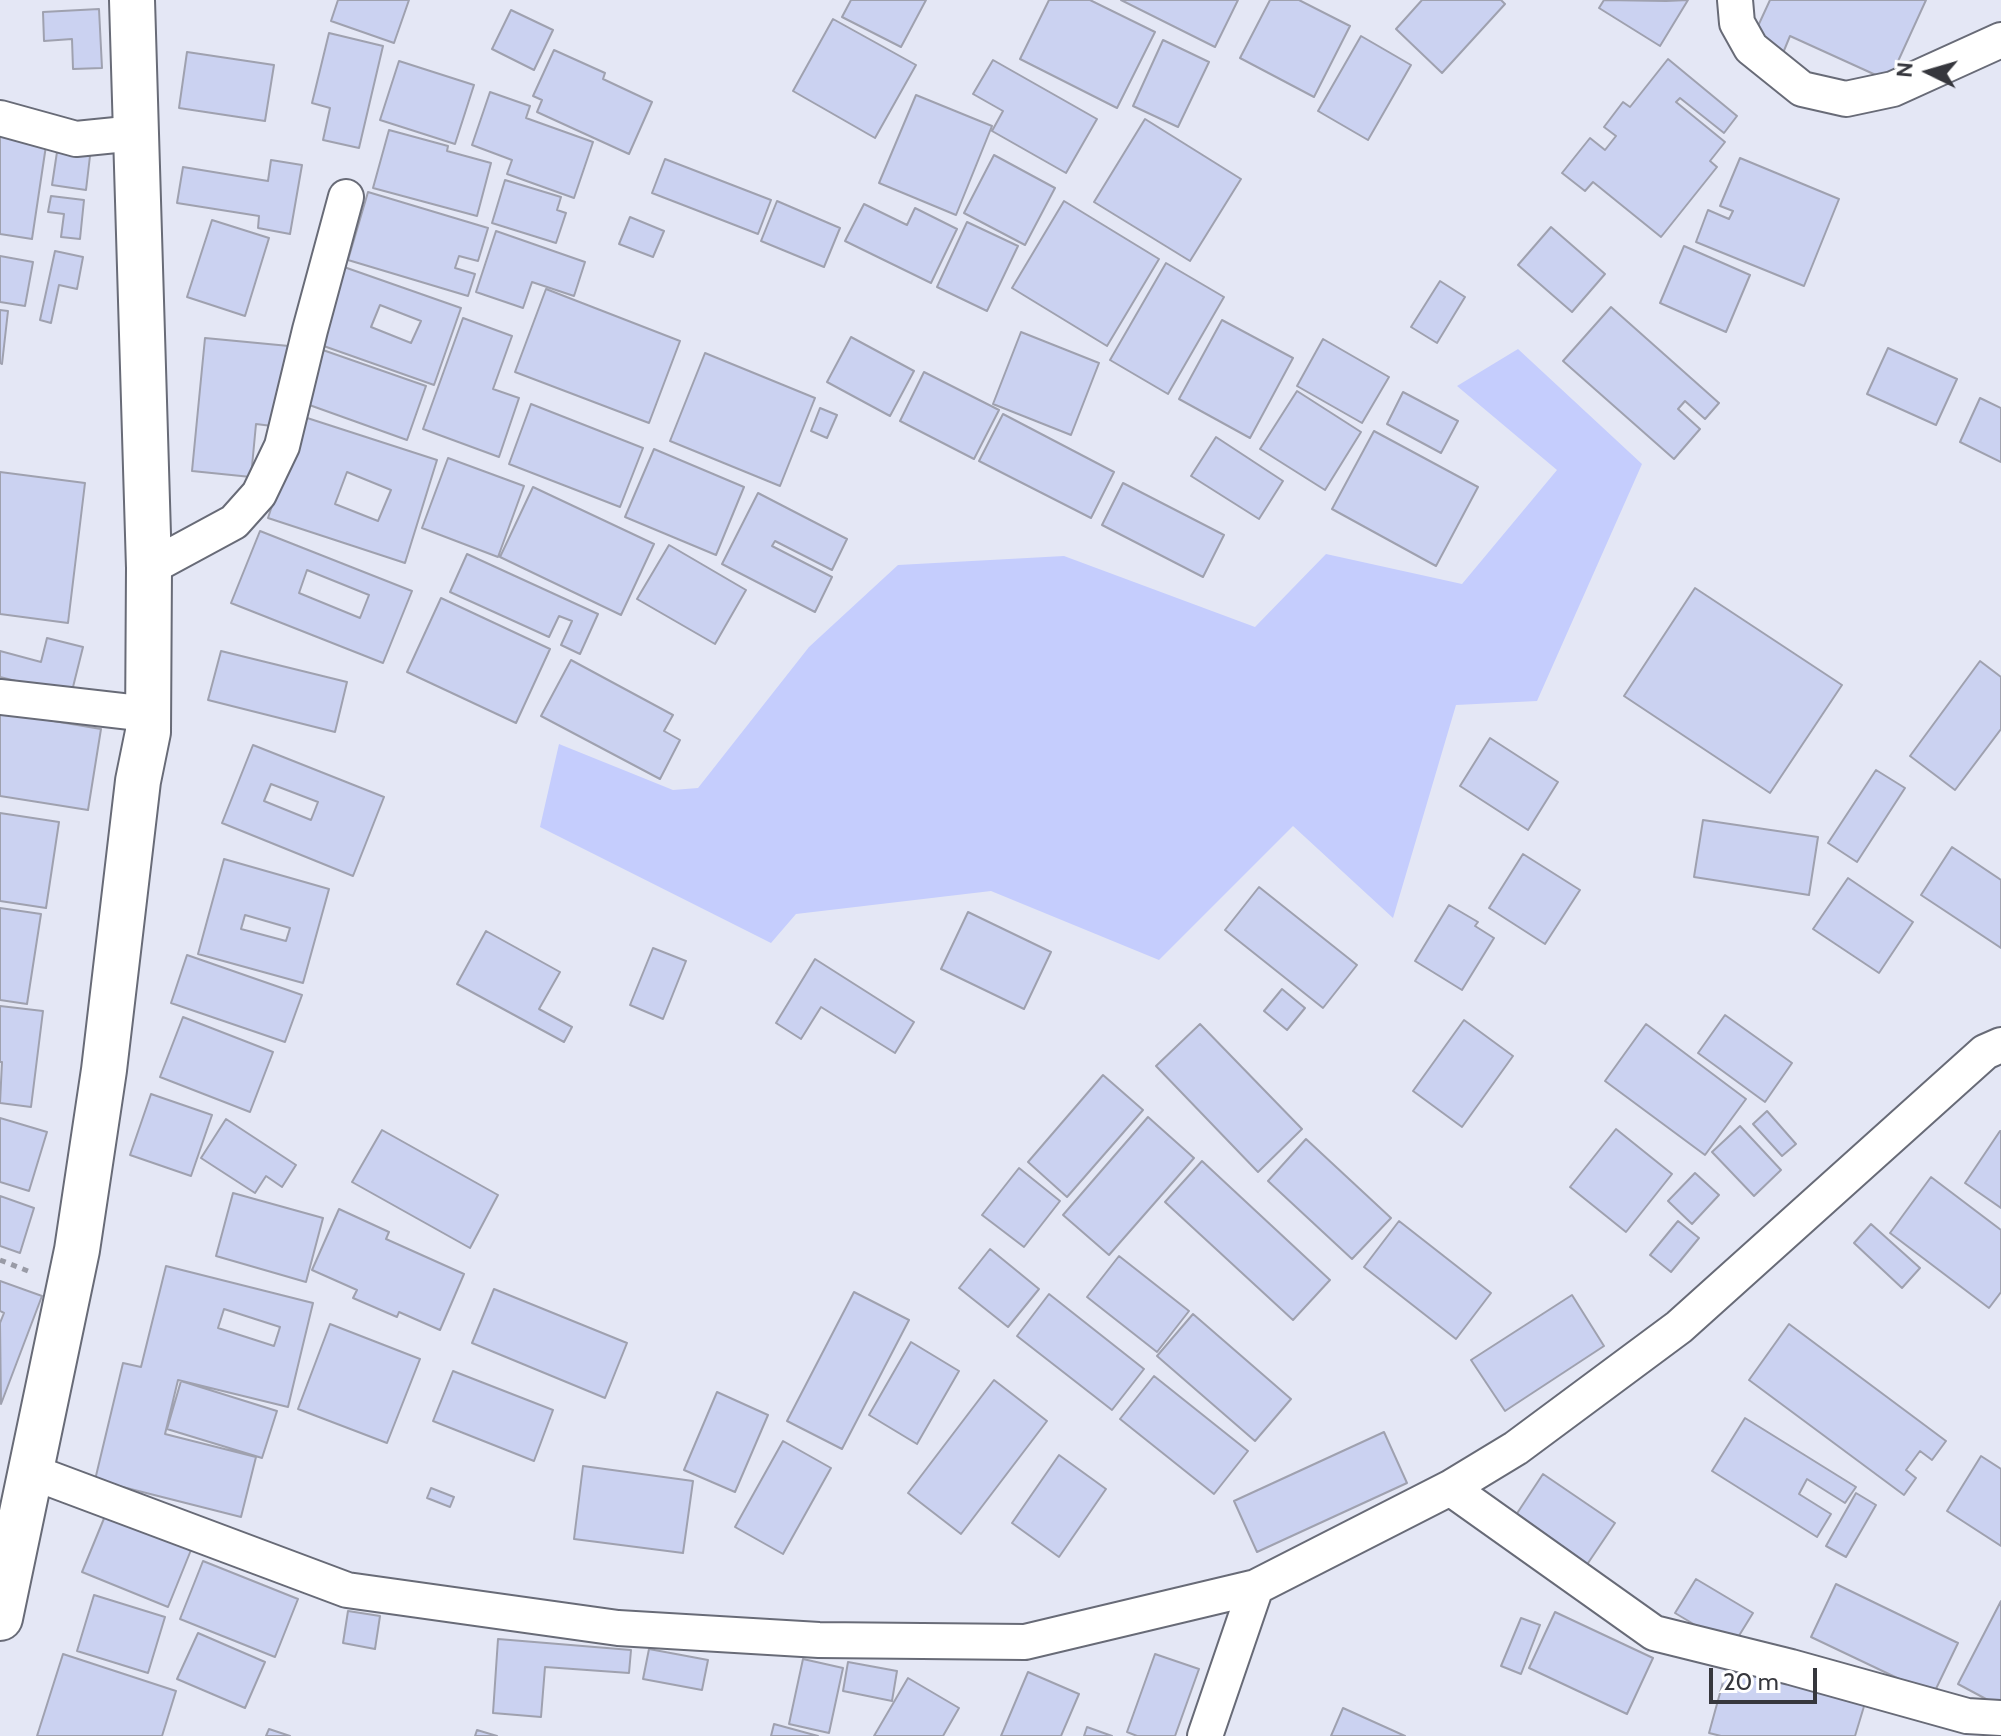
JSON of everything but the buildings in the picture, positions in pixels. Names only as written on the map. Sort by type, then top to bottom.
[{"type":"main road","points":[[0,1618],[77,1250],[104,1070],[138,781],[148,732],[149,568],[132,0]]},
{"type":"street","points":[[1735,0],[1737,23],[1751,48],[1802,89],[1846,99],[1893,89],[2001,40]]},
{"type":"street","points":[[0,118],[76,139],[136,133]]},
{"type":"street","points":[[149,568],[234,522],[259,494],[282,446],[346,197]]},
{"type":"street","points":[[0,697],[148,714]]},
{"type":"street","points":[[32,1472],[347,1590],[618,1628],[819,1640],[1025,1642],[1256,1587],[1450,1488],[1516,1448],[1679,1327],[1985,1052],[2001,1045]]},
{"type":"street","points":[[1450,1488],[1654,1633],[1967,1716],[2001,1718]]},
{"type":"street","points":[[1205,1736],[1256,1587]]},
{"type":"shaded area","points":[[1518,349],[1642,464],[1537,701],[1456,705],[1393,918],[1293,826],[1159,960],[991,891],[796,914],[771,943],[540,827],[559,744],[673,790],[698,788],[809,647],[898,565],[1064,556],[1255,627],[1326,554],[1462,584],[1557,470],[1457,386]]}]
